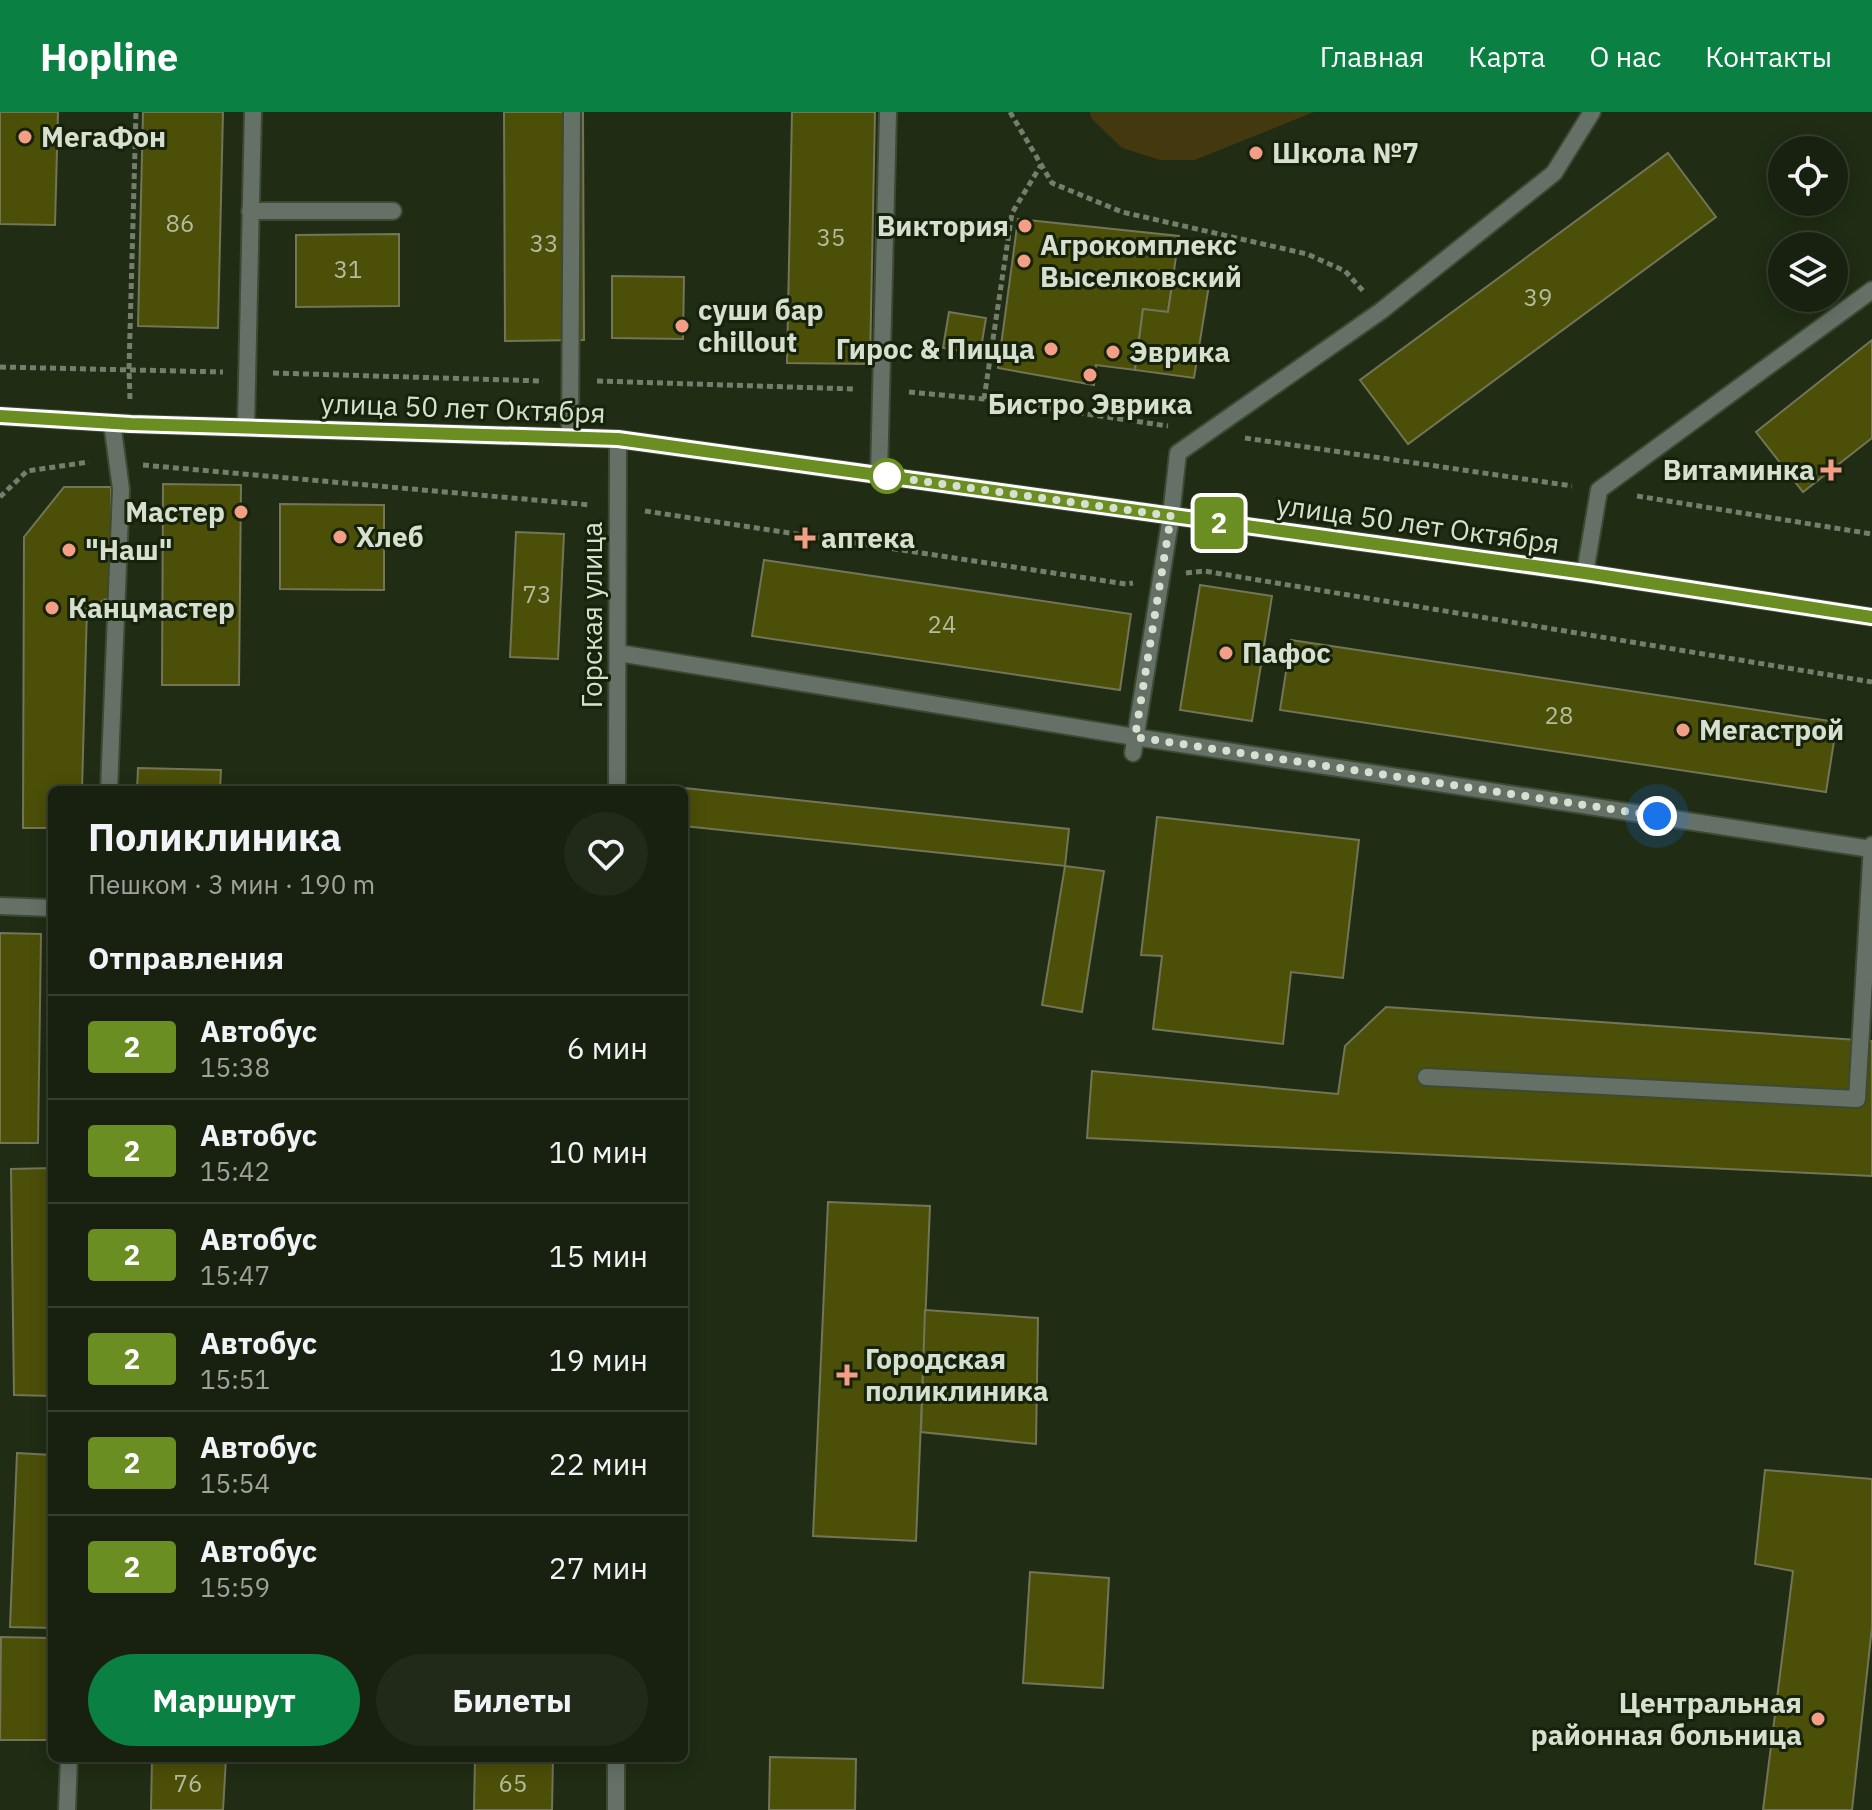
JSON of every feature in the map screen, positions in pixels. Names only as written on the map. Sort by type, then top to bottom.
[{"type":"main road","name":"улица 50 лет Октября","points":[[0,416],[131,424],[618,439],[1585,573],[1872,617]]},
{"type":"street","points":[[246,426],[253,112]]},
{"type":"street","points":[[570,438],[572,112]]},
{"type":"street","points":[[879,475],[888,112]]},
{"type":"street","points":[[1134,745],[1171,516],[1178,453],[1381,311],[1554,173],[1592,112]]},
{"type":"street","points":[[250,211],[393,211]]},
{"type":"street","points":[[1585,573],[1599,490],[1872,290]]},
{"type":"street","points":[[109,786],[121,489],[112,423]]},
{"type":"street","name":"Горская улица","points":[[617,786],[618,439]]},
{"type":"street","points":[[618,653],[1134,745],[1872,847],[1857,1099],[1426,1077]]},
{"type":"street","points":[[0,906],[48,908]]},
{"type":"street","points":[[67,1810],[69,1762]]},
{"type":"street","points":[[616,1762],[616,1810]]},
{"type":"path","points":[[131,424],[129,369],[136,112]]},
{"type":"path","points":[[1010,112],[1052,183],[1122,212],[1307,254],[1345,271],[1381,311]]},
{"type":"path","points":[[984,399],[1012,213],[1041,165]]},
{"type":"path","points":[[0,367],[621,381],[881,390],[984,399],[1599,490],[1872,534]]},
{"type":"path","points":[[0,497],[27,471],[76,462],[117,461],[618,507],[1126,584],[1204,571],[1872,682]]},
{"type":"shaded area","points":[[1090,112],[1314,112],[1195,160],[1160,160],[1122,148],[1091,118]]},
{"type":"building","points":[[0,112],[58,112],[55,225],[0,224]]},
{"type":"building","points":[[143,112],[223,112],[218,328],[138,326]]},
{"type":"building","points":[[504,112],[583,112],[584,340],[505,341]]},
{"type":"building","points":[[792,112],[875,112],[870,364],[787,363]]},
{"type":"building","points":[[1668,153],[1716,217],[1408,444],[1360,380]]},
{"type":"building","points":[[1018,219],[1179,236],[1168,312],[1143,309],[1135,370],[1096,365],[1094,385],[998,368]]},
{"type":"building","points":[[399,234],[399,306],[296,307],[296,235]]},
{"type":"building","points":[[612,276],[684,277],[683,339],[612,338]]},
{"type":"building","points":[[1173,279],[1209,285],[1194,378],[1135,370],[1143,309],[1168,312]]},
{"type":"building","points":[[949,312],[986,318],[980,354],[943,348]]},
{"type":"building","points":[[1872,340],[1872,438],[1803,492],[1756,432]]},
{"type":"building","points":[[163,484],[241,485],[239,685],[162,685]]},
{"type":"building","points":[[64,487],[111,487],[111,597],[87,608],[82,786],[48,786],[48,828],[23,828],[24,537]]},
{"type":"building","points":[[280,504],[384,505],[384,590],[280,589]]},
{"type":"building","points":[[516,532],[564,534],[558,659],[510,657]]},
{"type":"building","points":[[764,560],[1131,614],[1120,690],[752,636]]},
{"type":"building","name":"Пафос","points":[[1200,585],[1272,596],[1252,721],[1180,710]]},
{"type":"building","points":[[1291,640],[1837,722],[1826,792],[1280,710]]},
{"type":"building","points":[[138,768],[221,770],[220,786],[137,786]]},
{"type":"building","points":[[688,788],[1069,829],[1065,866],[688,826]]},
{"type":"building","points":[[1157,817],[1359,840],[1343,978],[1291,972],[1283,1044],[1153,1029],[1162,956],[1141,955]]},
{"type":"building","points":[[1065,866],[1104,871],[1082,1012],[1042,1005]]},
{"type":"building","points":[[0,933],[41,934],[38,1143],[0,1143]]},
{"type":"building","points":[[1386,1007],[1872,1041],[1872,1176],[1087,1138],[1092,1071],[1338,1094],[1345,1046]]},
{"type":"building","points":[[48,1168],[48,1396],[14,1395],[11,1169]]},
{"type":"building","points":[[828,1202],[930,1206],[916,1541],[813,1536]]},
{"type":"building","points":[[925,1310],[1038,1318],[1036,1444],[921,1432]]},
{"type":"building","points":[[17,1453],[48,1455],[48,1628],[10,1627]]},
{"type":"building","name":"Центральная районная больница","points":[[1765,1470],[1872,1479],[1872,1627],[1852,1810],[1763,1810],[1793,1571],[1755,1564]]},
{"type":"building","points":[[1030,1572],[1109,1578],[1103,1688],[1023,1683]]},
{"type":"building","points":[[1,1637],[48,1638],[48,1740],[0,1740]]},
{"type":"building","points":[[770,1757],[856,1759],[855,1810],[769,1810]]},
{"type":"building","points":[[152,1762],[226,1762],[223,1810],[151,1810]]},
{"type":"building","points":[[475,1762],[553,1762],[552,1810],[474,1810]]},
{"type":"bus line","name":"2","points":[[0,416],[131,424],[618,439],[1585,573],[1872,617]]},
{"type":"place","name":"МегаФон","points":[[25,137]]},
{"type":"place","name":"Школа №7","points":[[1256,153]]},
{"type":"place","name":"Виктория","points":[[1025,226]]},
{"type":"place","name":"Агрокомплекс Выселковский","points":[[1024,261]]},
{"type":"place","name":"суши бар chillout","points":[[682,326]]},
{"type":"place","name":"Гирос & Пицца","points":[[1051,349]]},
{"type":"place","name":"Эврика","points":[[1113,352]]},
{"type":"place","name":"Бистро Эврика","points":[[1090,375]]},
{"type":"place","name":"Витаминка","points":[[1831,470]]},
{"type":"place","name":"Мастер","points":[[241,512]]},
{"type":"place","name":"Хлеб","points":[[340,537]]},
{"type":"place","name":"аптека","points":[[805,538]]},
{"type":"place","name":"\"Наш\"","points":[[69,550]]},
{"type":"place","name":"Канцмастер","points":[[52,608]]},
{"type":"place","name":"Пафос","points":[[1226,653]]},
{"type":"place","name":"Мегастрой","points":[[1683,730]]},
{"type":"place","name":"Городская поликлиника","points":[[847,1375]]},
{"type":"place","name":"Центральная районная больница","points":[[1818,1719]]},
{"type":"route","points":[[887,476],[879,475],[1171,516],[1135,737],[1657,816]]}]
